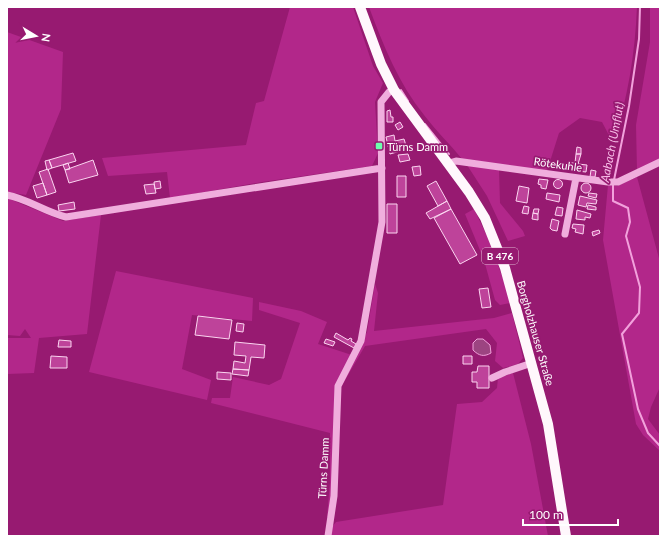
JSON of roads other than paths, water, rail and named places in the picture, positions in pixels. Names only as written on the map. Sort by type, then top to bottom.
[{"type":"main road","name":"Borgholzhauser Straße","points":[[360,7],[381,64],[394,90],[449,163],[485,218],[505,268],[548,424],[566,536]]},
{"type":"street","name":"Türns Damm","points":[[328,536],[334,496],[338,386],[361,341],[382,222],[381,102],[389,92],[394,90]]},
{"type":"street","name":"Rötekuhle","points":[[449,163],[456,161],[576,178],[618,182],[660,162]]},
{"type":"street","points":[[7,195],[19,197],[52,214],[66,216],[382,168]]},
{"type":"street","points":[[565,234],[576,178]]},
{"type":"street","points":[[492,378],[532,363]]},
{"type":"waterway","name":"Aabach (Umflut)","points":[[614,180],[629,106],[639,39],[640,7]]},
{"type":"waterway","points":[[401,90],[408,101]]},
{"type":"waterway","points":[[425,124],[449,154]]},
{"type":"waterway","name":"Aabach (Umflut)","points":[[613,185],[613,201],[628,208],[630,222],[626,236],[640,287],[639,313],[622,334],[638,409],[648,433],[660,446]]},
{"type":"place","name":"Türns Damm","points":[[379,146]]}]
